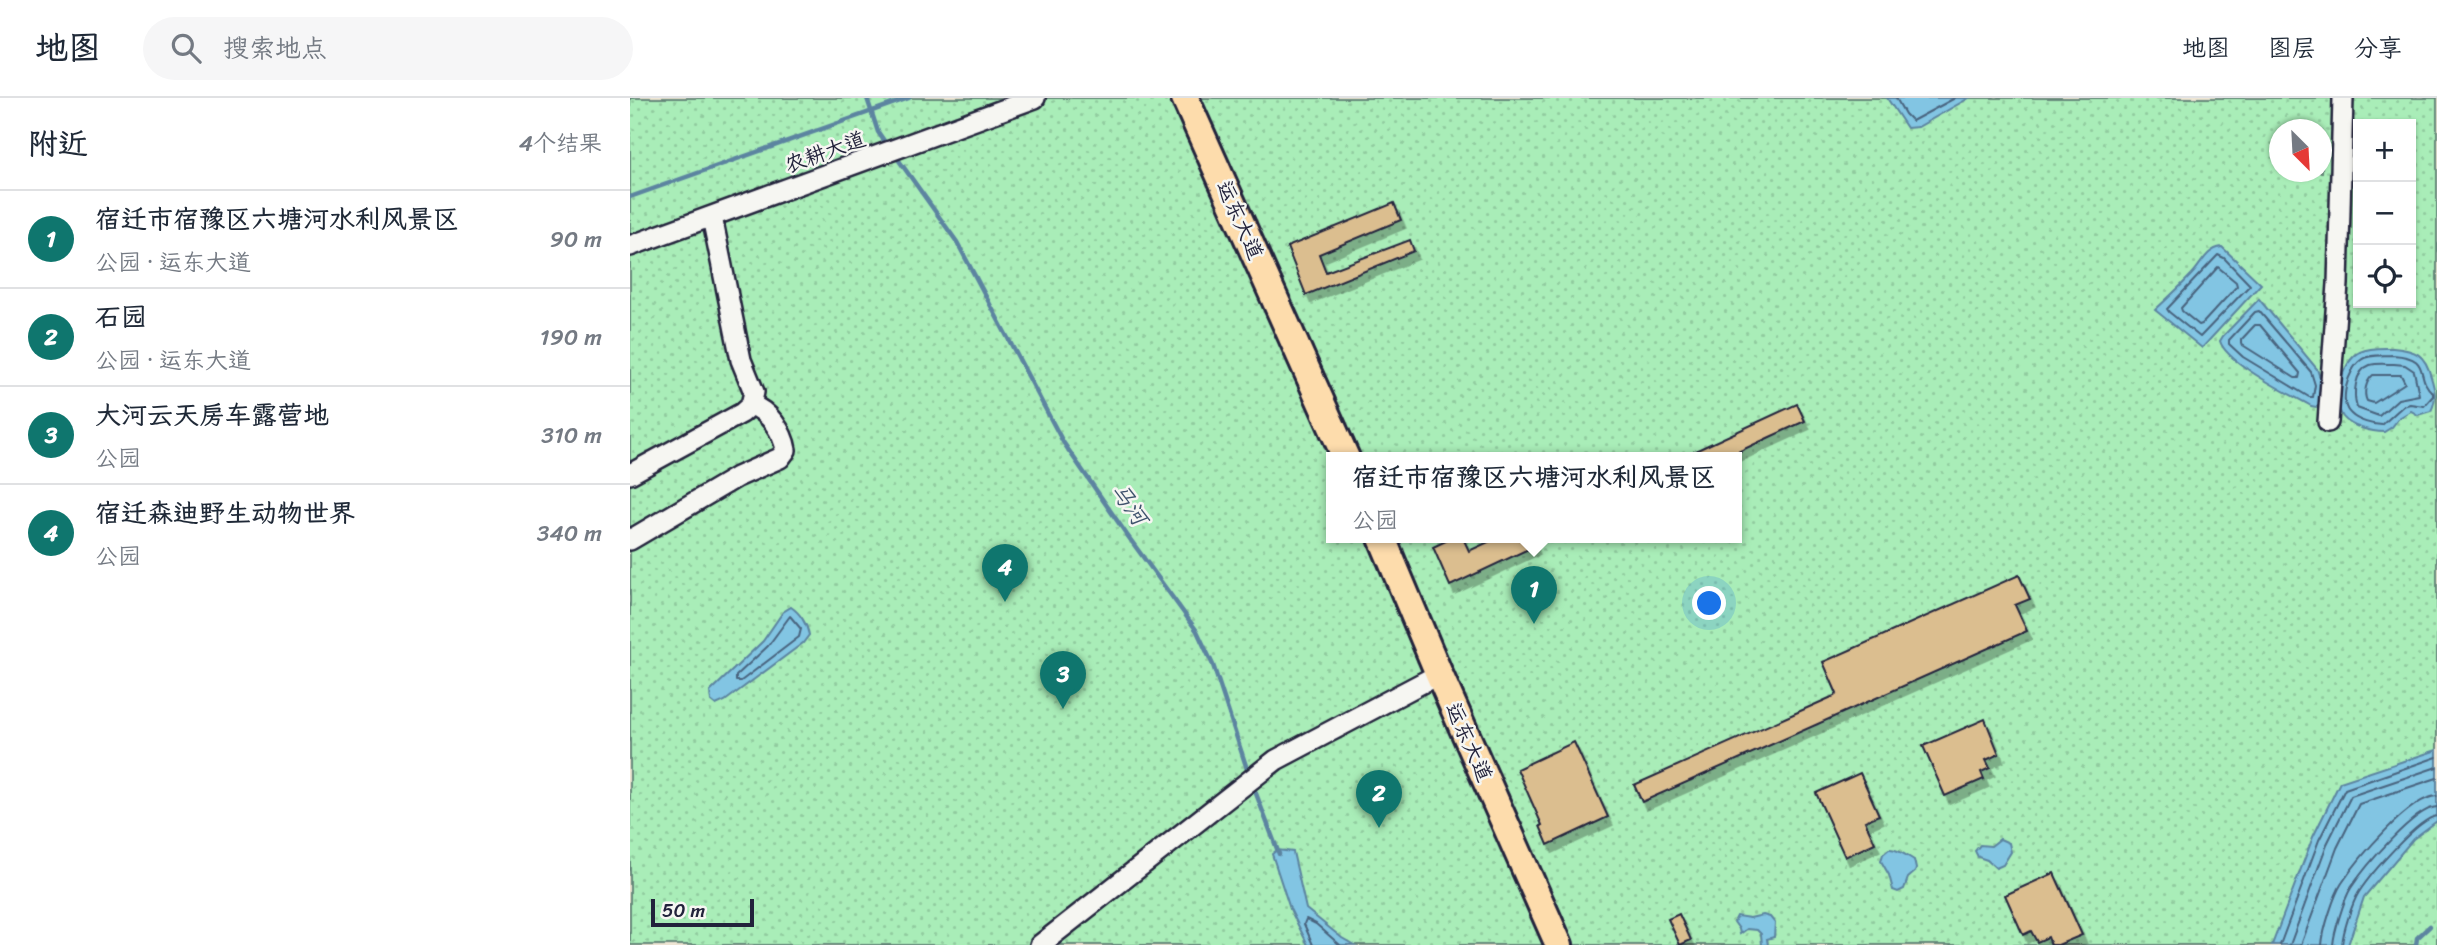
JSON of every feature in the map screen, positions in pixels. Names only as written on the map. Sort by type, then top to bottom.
[{"type":"main road","name":"运东大道","points":[[1185,98],[1343,452]]},
{"type":"main road","name":"运东大道","points":[[1384,543],[1559,945]]},
{"type":"street","name":"农耕大道","points":[[630,246],[1035,98]]},
{"type":"street","points":[[2328,422],[2339,284],[2343,98]]},
{"type":"street","points":[[630,474],[751,405],[754,392],[741,360],[712,217]]},
{"type":"street","points":[[630,540],[737,478],[780,458],[786,450],[784,438],[760,408],[751,405]]},
{"type":"street","points":[[1040,945],[1276,760],[1439,674]]},
{"type":"green space","points":[[630,98],[2437,98],[2437,945],[630,945]]},
{"type":"water","points":[[1887,98],[1969,98],[1918,127],[1907,128]]},
{"type":"water","points":[[2222,247],[2261,284],[2202,348],[2155,310],[2209,253]]},
{"type":"water","points":[[2259,299],[2317,369],[2322,384],[2321,403],[2316,407],[2246,368],[2225,350],[2220,341]]},
{"type":"water","points":[[2393,348],[2414,352],[2426,363],[2434,390],[2431,411],[2418,415],[2411,411],[2384,432],[2351,424],[2343,417],[2338,401],[2340,382],[2348,364],[2364,350]]},
{"type":"water","points":[[791,607],[805,623],[808,631],[809,635],[803,643],[725,701],[716,705],[711,701],[710,692],[763,641],[783,612]]},
{"type":"water","points":[[2437,750],[2437,821],[2413,839],[2364,897],[2348,945],[2272,945],[2313,837],[2340,782]]},
{"type":"water","points":[[2000,839],[2009,843],[2011,852],[2003,865],[1996,868],[1987,860],[1978,857],[1975,851],[1980,845],[1991,846]]},
{"type":"water","points":[[1889,849],[1899,851],[1914,860],[1916,869],[1908,878],[1904,889],[1898,892],[1893,890],[1881,861],[1883,854]]},
{"type":"water","points":[[1277,850],[1293,852],[1306,909],[1354,945],[1308,945],[1290,909],[1272,854]]},
{"type":"water","points":[[1763,915],[1770,917],[1775,923],[1774,937],[1767,939],[1768,945],[1762,945],[1761,934],[1757,930],[1747,929],[1740,934],[1734,922],[1737,916],[1750,918]]},
{"type":"building","points":[[1394,203],[1401,220],[1319,254],[1326,272],[1410,240],[1414,251],[1306,295],[1287,247]]},
{"type":"building","points":[[1797,404],[1805,421],[1738,452],[1693,452]]},
{"type":"building","points":[[1441,543],[1465,543],[1469,551],[1486,543],[1534,543],[1535,546],[1450,586],[1433,547]]},
{"type":"building","points":[[2019,575],[2030,599],[2015,605],[2027,631],[1642,802],[1634,785],[1837,694],[1823,662]]},
{"type":"building","points":[[1985,719],[1999,754],[1986,760],[1990,768],[1981,772],[1984,779],[1945,796],[1923,746]]},
{"type":"building","points":[[1574,742],[1608,817],[1548,845],[1517,769]]},
{"type":"building","points":[[1860,773],[1879,815],[1865,821],[1875,843],[1845,857],[1816,793]]},
{"type":"building","points":[[2054,873],[2082,935],[2058,945],[2051,945],[2048,937],[2037,942],[2031,931],[2023,935],[2005,895]]},
{"type":"building","points":[[1679,914],[1691,940],[1680,945],[1668,919]]},
{"type":"waterway","name":"马河","points":[[867,98],[878,132],[887,145]]},
{"type":"waterway","points":[[630,197],[909,98]]},
{"type":"waterway","name":"马河","points":[[895,155],[957,242],[1063,442],[1197,631],[1213,665],[1249,775]]},
{"type":"waterway","name":"马河","points":[[1252,783],[1279,854]]},
{"type":"waterway","points":[[2416,945],[2417,938],[2430,926]]},
{"type":"place","name":"宿迁森迪野生动物世界","points":[[1005,602]]},
{"type":"place","name":"宿迁市宿豫区六塘河水利风景区","points":[[1534,624]]},
{"type":"place","name":"大河云天房车露营地","points":[[1063,709]]},
{"type":"place","name":"石园","points":[[1379,828]]}]
